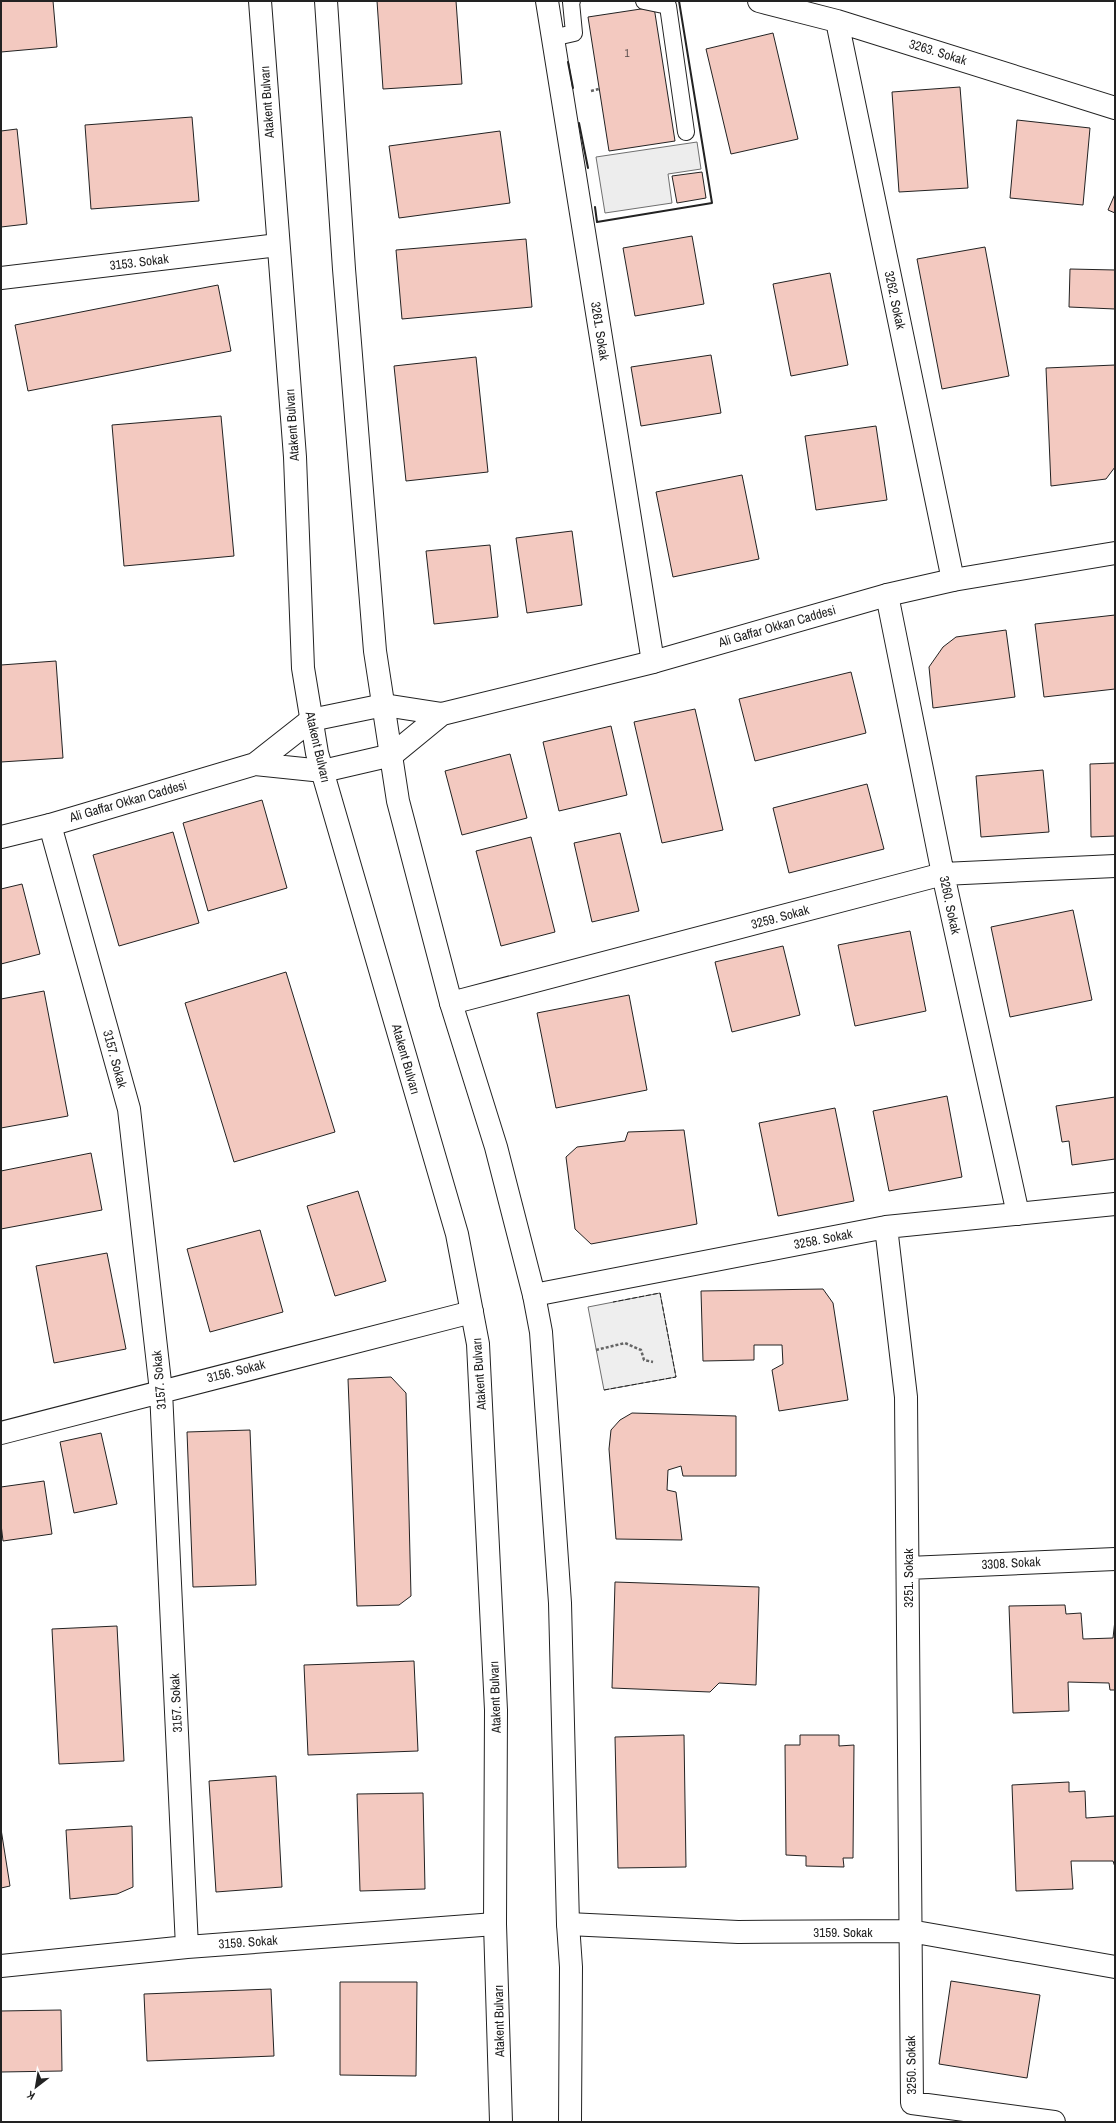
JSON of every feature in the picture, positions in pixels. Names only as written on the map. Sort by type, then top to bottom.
[{"type":"street","name":"Atakent Bulvarı","points":[[260,1],[295,457],[303,668],[311,720],[317,753],[457,1234],[478,1344],[496,1710],[495,1924],[501,2122]]},
{"type":"street","points":[[326,1],[346,293],[375,651],[398,802],[451,1003],[496,1147],[534,1294],[541,1332],[560,1603],[568,1924],[571,1967],[570,2122]]},
{"type":"street","name":"3261. Sokak","points":[[547,1],[653,662]]},
{"type":"street","name":"3263. Sokak","points":[[767,2],[837,20],[1115,108]]},
{"type":"street","name":"3262. Sokak","points":[[837,20],[953,580]]},
{"type":"street","name":"3153. Sokak","points":[[1,278],[278,245]]},
{"type":"street","name":"Ali Gaffar Okkan Caddesi","points":[[1,837],[255,764],[311,720],[384,705],[442,714],[653,662],[887,595],[953,580],[1115,553]]},
{"type":"street","name":"3260. Sokak","points":[[887,595],[943,874],[1018,1214]]},
{"type":"street","name":"Ali Gaffar Okkan Caddesi","points":[[255,764],[323,771],[392,755],[442,714]]},
{"type":"street","name":"3157. Sokak","points":[[50,824],[129,1109],[161,1391],[188,1947]]},
{"type":"street","name":"3259. Sokak","points":[[451,1003],[943,874],[1115,866]]},
{"type":"street","name":"3258. Sokak","points":[[534,1294],[886,1227],[1115,1204]]},
{"type":"street","name":"3251. Sokak","points":[[886,1227],[906,1397],[910,1931]]},
{"type":"street","name":"3156. Sokak","points":[[1,1433],[472,1312]]},
{"type":"street","name":"3308. Sokak","points":[[908,1568],[1115,1559]]},
{"type":"street","name":"3159. Sokak","points":[[1,1966],[188,1947],[495,1924]]},
{"type":"street","name":"3159. Sokak","points":[[568,1924],[738,1932],[910,1931],[1115,1967]]},
{"type":"street","name":"3250. Sokak","points":[[910,1931],[912,2103],[1054,2122]]},
{"type":"lane","points":[[552,38],[574,33],[572,1]]},
{"type":"lane","points":[[644,1],[668,6],[686,132]]},
{"type":"path","points":[[596,1350],[626,1343],[637,1347],[640,1350],[644,1360],[653,1362]]},
{"type":"shaded area","points":[[697,142],[701,169],[668,174],[672,203],[605,213],[596,157]]},
{"type":"shaded area","points":[[660,1293],[676,1377],[604,1390],[588,1307]]},
{"type":"building","points":[[1,1],[53,1],[57,47],[1,52]]},
{"type":"building","points":[[377,1],[456,1],[462,84],[383,89]]},
{"type":"building","points":[[654,7],[675,141],[609,151],[588,17]]},
{"type":"building","points":[[773,33],[798,139],[731,154],[706,49]]},
{"type":"building","points":[[960,87],[968,188],[899,192],[892,92]]},
{"type":"building","points":[[192,117],[199,201],[91,209],[85,125]]},
{"type":"building","points":[[1017,120],[1090,128],[1083,205],[1010,198]]},
{"type":"building","points":[[17,129],[27,224],[1,227],[1,131]]},
{"type":"building","points":[[500,131],[510,203],[399,218],[389,146]]},
{"type":"building","points":[[702,172],[706,198],[677,203],[672,176]]},
{"type":"building","points":[[1115,194],[1115,213],[1108,210]]},
{"type":"building","points":[[692,236],[704,304],[635,316],[623,248]]},
{"type":"building","points":[[526,239],[532,307],[402,319],[396,250]]},
{"type":"building","points":[[985,247],[1009,376],[942,389],[917,259]]},
{"type":"building","points":[[1070,269],[1115,270],[1115,309],[1069,307]]},
{"type":"building","points":[[830,273],[848,365],[791,376],[773,284]]},
{"type":"building","points":[[218,285],[231,351],[28,391],[15,325]]},
{"type":"building","points":[[711,355],[721,413],[641,426],[631,367]]},
{"type":"building","points":[[476,357],[488,472],[406,481],[394,366]]},
{"type":"building","points":[[1115,365],[1115,467],[1106,479],[1051,486],[1046,368]]},
{"type":"building","points":[[221,416],[234,556],[124,566],[112,425]]},
{"type":"building","points":[[876,426],[887,500],[816,510],[805,436]]},
{"type":"building","points":[[742,475],[759,559],[673,577],[656,492]]},
{"type":"building","points":[[572,531],[582,605],[527,613],[516,538]]},
{"type":"building","points":[[490,545],[498,617],[434,624],[426,551]]},
{"type":"building","points":[[1115,615],[1115,689],[1044,697],[1035,624]]},
{"type":"building","points":[[1006,630],[1015,697],[933,708],[929,667],[943,647],[956,637]]},
{"type":"building","points":[[56,661],[63,758],[1,762],[1,665]]},
{"type":"building","points":[[851,672],[866,733],[755,761],[739,699]]},
{"type":"building","points":[[695,709],[723,830],[662,843],[634,722]]},
{"type":"building","points":[[611,726],[627,795],[559,811],[543,742]]},
{"type":"building","points":[[510,754],[527,818],[462,835],[445,771]]},
{"type":"building","points":[[1115,763],[1115,836],[1091,837],[1090,764]]},
{"type":"building","points":[[1043,770],[1049,832],[981,837],[976,776]]},
{"type":"building","points":[[867,784],[884,849],[789,873],[773,808]]},
{"type":"building","points":[[262,800],[287,888],[208,911],[183,823]]},
{"type":"building","points":[[173,832],[199,923],[119,946],[93,855]]},
{"type":"building","points":[[620,833],[639,911],[592,922],[574,843]]},
{"type":"building","points":[[531,837],[555,932],[501,946],[476,851]]},
{"type":"building","points":[[22,884],[40,954],[1,964],[1,889]]},
{"type":"building","points":[[1073,910],[1092,1000],[1010,1017],[991,927]]},
{"type":"building","points":[[910,931],[926,1011],[855,1026],[838,945]]},
{"type":"building","points":[[783,946],[800,1015],[732,1032],[715,962]]},
{"type":"building","points":[[286,972],[335,1132],[234,1162],[185,1003]]},
{"type":"building","points":[[44,991],[68,1116],[1,1128],[1,999]]},
{"type":"building","points":[[629,995],[647,1090],[556,1108],[537,1013]]},
{"type":"building","points":[[947,1096],[962,1177],[889,1191],[873,1111]]},
{"type":"building","points":[[1115,1097],[1115,1159],[1072,1165],[1069,1141],[1062,1142],[1056,1106]]},
{"type":"building","points":[[835,1108],[854,1201],[778,1216],[759,1123]]},
{"type":"building","points":[[684,1130],[697,1224],[591,1244],[575,1229],[566,1157],[577,1147],[625,1141],[628,1132]]},
{"type":"building","points":[[91,1153],[102,1210],[1,1229],[1,1171]]},
{"type":"building","points":[[358,1191],[386,1281],[335,1296],[307,1206]]},
{"type":"building","points":[[260,1230],[283,1312],[210,1332],[187,1249]]},
{"type":"building","points":[[107,1253],[126,1349],[54,1363],[36,1266]]},
{"type":"building","points":[[823,1289],[833,1303],[848,1400],[779,1411],[772,1370],[783,1364],[782,1345],[754,1345],[754,1360],[703,1361],[701,1291]]},
{"type":"building","points":[[391,1377],[406,1393],[411,1596],[399,1605],[357,1606],[348,1379]]},
{"type":"building","points":[[632,1413],[736,1416],[736,1476],[683,1476],[681,1466],[668,1470],[667,1490],[676,1492],[682,1540],[616,1539],[609,1449],[611,1430],[620,1420]]},
{"type":"building","points":[[250,1430],[256,1585],[193,1587],[187,1432]]},
{"type":"building","points":[[101,1433],[117,1504],[74,1513],[60,1442]]},
{"type":"building","points":[[44,1481],[52,1534],[3,1541],[1,1524],[1,1487]]},
{"type":"building","points":[[615,1582],[759,1587],[756,1685],[719,1683],[710,1692],[612,1688]]},
{"type":"building","points":[[1065,1605],[1066,1614],[1081,1613],[1083,1639],[1113,1638],[1115,1620],[1115,1690],[1110,1690],[1109,1683],[1068,1682],[1069,1711],[1013,1713],[1009,1606]]},
{"type":"building","points":[[117,1626],[124,1761],[59,1764],[52,1629]]},
{"type":"building","points":[[414,1661],[418,1751],[308,1755],[304,1665]]},
{"type":"building","points":[[684,1735],[686,1867],[618,1868],[615,1737]]},
{"type":"building","points":[[800,1735],[839,1735],[839,1746],[854,1745],[853,1858],[843,1858],[844,1867],[806,1866],[806,1856],[786,1855],[785,1745],[800,1745]]},
{"type":"building","points":[[276,1776],[282,1887],[216,1892],[209,1781]]},
{"type":"building","points":[[1069,1782],[1069,1792],[1085,1791],[1086,1818],[1115,1816],[1115,1867],[1113,1861],[1071,1861],[1073,1889],[1016,1891],[1012,1785]]},
{"type":"building","points":[[423,1793],[425,1889],[360,1891],[357,1794]]},
{"type":"building","points":[[132,1826],[133,1887],[117,1894],[70,1899],[66,1830]]},
{"type":"building","points":[[1,1829],[10,1886],[1,1888]]},
{"type":"building","points":[[951,1981],[1040,1995],[1027,2078],[939,2064]]},
{"type":"building","points":[[340,1982],[417,1982],[416,2076],[340,2075]]},
{"type":"building","points":[[271,1989],[274,2056],[147,2061],[144,1994]]},
{"type":"building","points":[[61,2010],[62,2071],[1,2072],[1,2011]]},
{"type":"fence","points":[[604,1390],[676,1377],[660,1293],[613,1302]]},
{"type":"wall","points":[[595,207],[597,222],[712,203],[679,1]]},
{"type":"wall","points":[[568,62],[573,88]]},
{"type":"wall","points":[[579,123],[588,168]]}]
